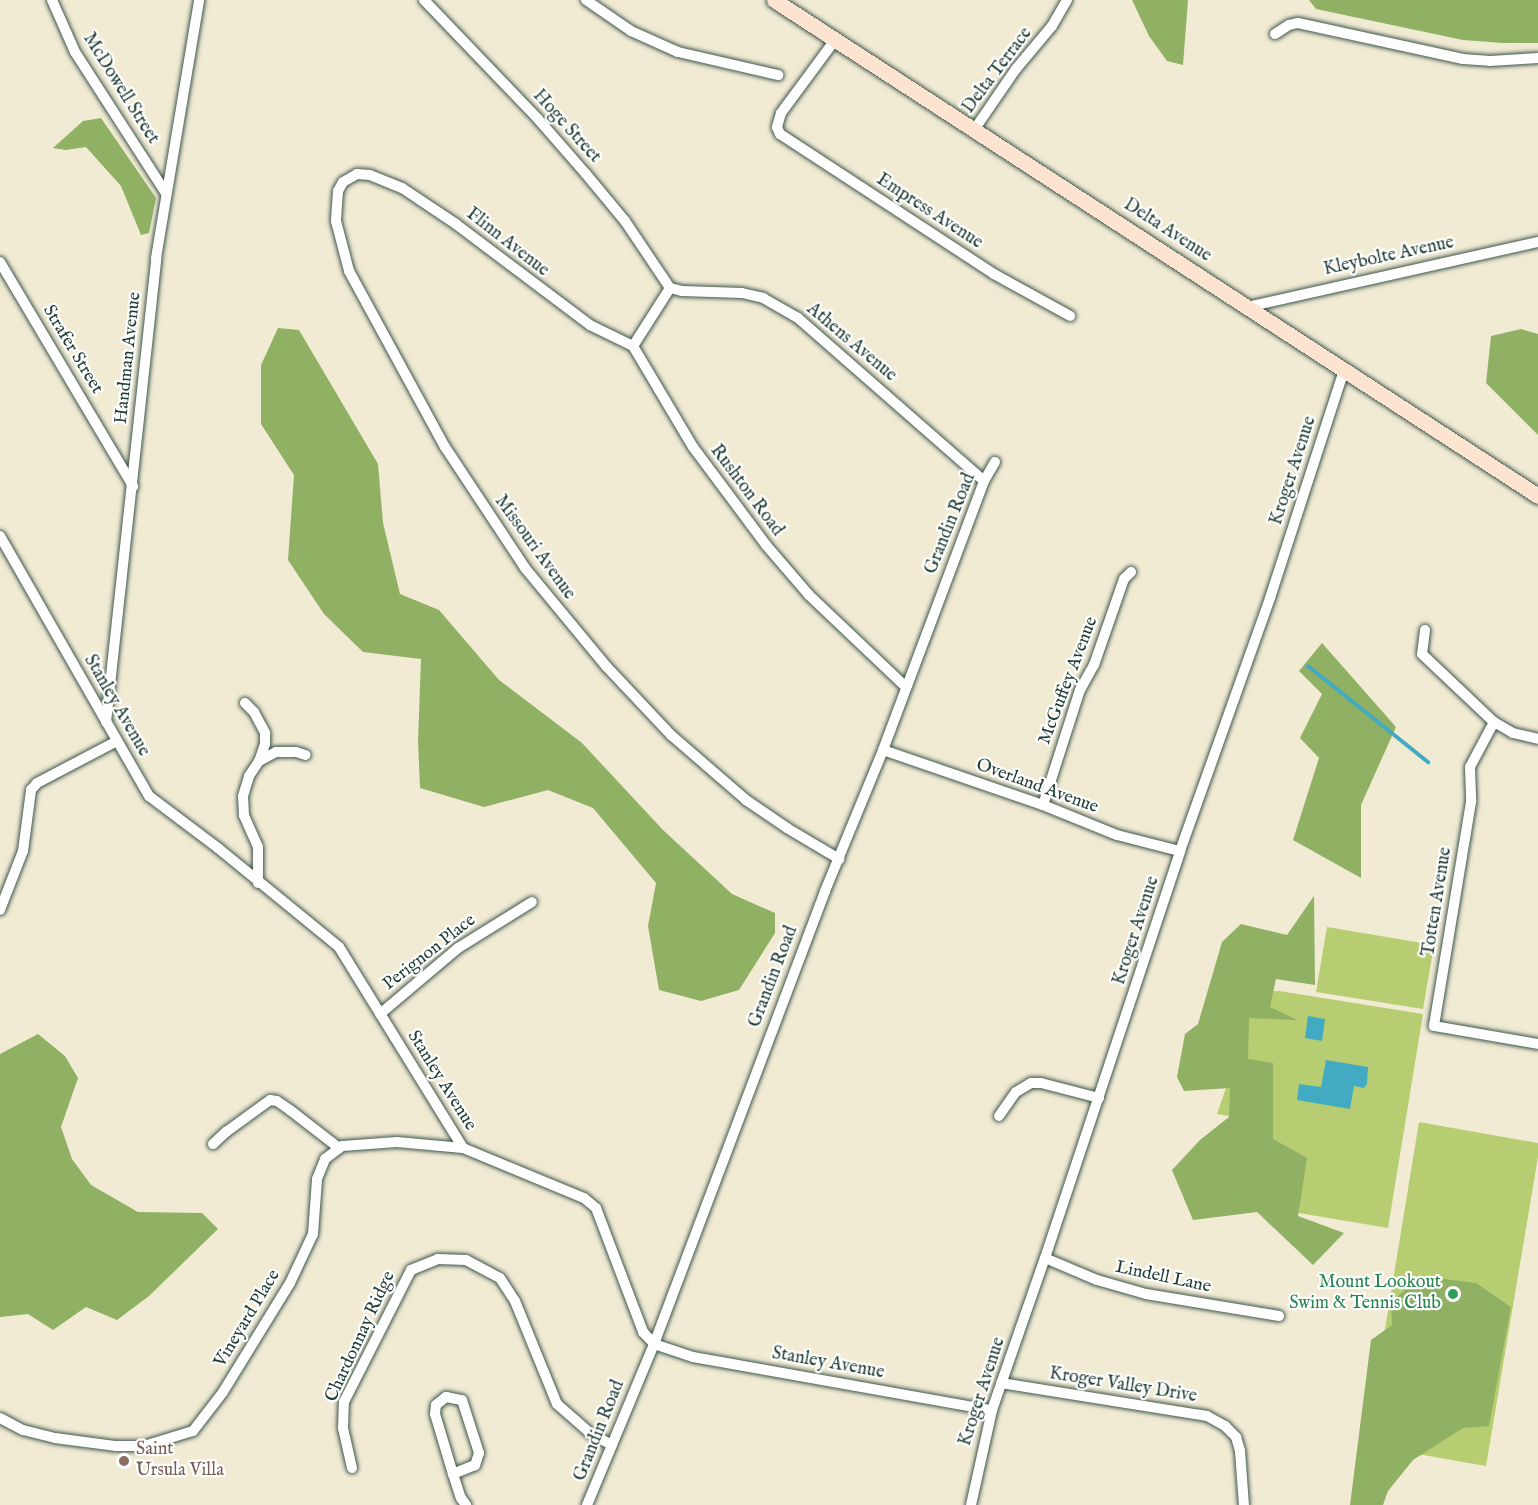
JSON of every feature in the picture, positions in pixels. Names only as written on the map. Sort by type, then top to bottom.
[{"type":"main road","name":"Delta Avenue","points":[[774,0],[1538,496]]},
{"type":"street","name":"McDowell Street","points":[[52,0],[75,52],[166,193]]},
{"type":"street","name":"Handman Avenue","points":[[106,722],[156,258],[200,0]]},
{"type":"street","name":"Hoge Street","points":[[424,0],[538,119],[586,174],[625,221],[670,288]]},
{"type":"street","points":[[586,0],[631,31],[678,52],[778,75]]},
{"type":"street","name":"Delta Terrace","points":[[974,130],[1016,69],[1052,26],[1067,0]]},
{"type":"street","points":[[1275,34],[1289,25],[1298,23],[1462,58],[1499,61],[1538,58]]},
{"type":"street","name":"Empress Avenue","points":[[835,40],[781,113],[777,127],[786,139],[994,274],[1070,316]]},
{"type":"street","name":"Flinn Avenue","points":[[357,174],[378,178],[402,188],[465,231],[590,325],[633,346]]},
{"type":"street","name":"Missouri Avenue","points":[[357,174],[343,182],[338,191],[336,205],[339,238],[349,271],[406,380],[493,522],[566,620],[670,735],[746,800],[839,860]]},
{"type":"street","name":"Kleybolte Avenue","points":[[1247,307],[1538,242]]},
{"type":"street","name":"Strafer Street","points":[[0,262],[133,486]]},
{"type":"street","points":[[633,346],[670,288]]},
{"type":"street","name":"Athens Avenue","points":[[670,288],[682,291],[742,293],[763,298],[798,318],[984,481]]},
{"type":"street","name":"Rushton Road","points":[[633,346],[693,447],[766,545],[838,624],[906,686]]},
{"type":"street","name":"Kroger Avenue","points":[[971,1505],[992,1410],[1099,1098],[1180,850],[1270,597],[1344,370]]},
{"type":"street","name":"Grandin Road","points":[[587,1505],[654,1344],[984,481],[995,462]]},
{"type":"street","name":"Stanley Avenue","points":[[0,536],[149,796],[218,848],[339,948],[463,1148],[584,1198],[596,1208],[643,1332],[654,1344],[693,1357],[992,1410]]},
{"type":"street","name":"McGuffey Avenue","points":[[1043,805],[1080,690],[1094,665],[1124,579],[1131,573]]},
{"type":"street","points":[[1425,630],[1422,654],[1494,722],[1513,733],[1538,739]]},
{"type":"street","points":[[245,703],[254,712],[264,733],[265,744],[259,761],[249,776],[243,796],[244,815],[260,859],[258,883]]},
{"type":"street","name":"Totten Avenue","points":[[1494,722],[1470,767],[1471,802],[1434,1026],[1538,1044]]},
{"type":"street","points":[[0,910],[24,851],[31,790],[37,783],[117,741]]},
{"type":"street","name":"Overland Avenue","points":[[883,750],[1043,805],[1117,835],[1180,850]]},
{"type":"street","points":[[259,761],[267,756],[286,751],[306,755]]},
{"type":"street","name":"Perignon Place","points":[[380,1014],[458,948],[532,902]]},
{"type":"street","points":[[999,1116],[1016,1092],[1031,1083],[1041,1083],[1099,1098]]},
{"type":"street","points":[[213,1144],[270,1100],[277,1101],[290,1110],[339,1148],[397,1142],[463,1148]]},
{"type":"street","name":"Vineyard Place","points":[[0,1418],[22,1430],[55,1438],[116,1446],[144,1446],[193,1431],[224,1392],[290,1283],[313,1234],[317,1179],[325,1159],[339,1148]]},
{"type":"street","name":"Chardonnay Ridge","points":[[352,1468],[342,1428],[344,1402],[411,1270],[425,1263],[448,1258],[479,1265],[500,1278],[515,1300],[557,1404],[590,1433],[612,1445]]},
{"type":"street","name":"Lindell Lane","points":[[1045,1258],[1097,1280],[1146,1294],[1279,1316]]},
{"type":"street","name":"Kroger Valley Drive","points":[[1001,1383],[1207,1416],[1225,1426],[1236,1437],[1240,1451],[1244,1505]]},
{"type":"street","points":[[453,1474],[475,1465],[479,1454],[465,1405],[462,1400],[450,1396],[439,1402],[435,1414],[453,1474],[461,1498],[466,1505]]},
{"type":"green space","points":[[1132,0],[1188,0],[1183,65],[1167,61],[1149,36]]},
{"type":"green space","points":[[1309,0],[1538,0],[1538,43],[1463,40],[1316,9]]},
{"type":"green space","points":[[101,118],[156,198],[149,233],[141,235],[121,186],[86,147],[66,150],[53,148],[83,121]]},
{"type":"green space","points":[[278,328],[299,330],[378,464],[383,523],[400,594],[439,610],[499,680],[582,743],[663,830],[732,894],[775,913],[775,933],[739,990],[701,1001],[659,990],[648,926],[656,883],[593,808],[548,790],[484,807],[420,788],[418,741],[421,659],[363,652],[324,614],[288,560],[294,475],[261,424],[261,365]]},
{"type":"green space","points":[[1521,329],[1538,334],[1538,435],[1486,383],[1491,336]]},
{"type":"green space","points":[[1322,643],[1396,727],[1361,805],[1361,878],[1293,840],[1319,758],[1300,738],[1322,694],[1299,671]]},
{"type":"green space","points":[[1314,896],[1315,985],[1276,979],[1270,1007],[1297,1020],[1249,1018],[1248,1059],[1273,1063],[1273,1139],[1307,1158],[1298,1216],[1344,1233],[1313,1265],[1257,1212],[1193,1220],[1172,1170],[1200,1140],[1229,1117],[1230,1088],[1184,1091],[1177,1077],[1185,1034],[1198,1024],[1222,942],[1241,924],[1287,935]]},
{"type":"green space","points":[[1327,927],[1434,945],[1423,1009],[1316,992]]},
{"type":"green space","name":"Mount Lookout Swim & Tennis Club","points":[[1279,991],[1423,1014],[1388,1228],[1281,1210],[1240,1118],[1217,1114],[1227,1085],[1191,1058],[1213,993]]},
{"type":"green space","points":[[38,1034],[65,1056],[78,1078],[61,1127],[72,1159],[91,1185],[138,1212],[202,1213],[218,1229],[149,1296],[117,1320],[86,1307],[53,1330],[28,1314],[0,1317],[0,1054]]},
{"type":"green space","name":"Mount Lookout Swim & Tennis Club","points":[[1419,1122],[1538,1143],[1538,1157],[1486,1466],[1366,1445]]},
{"type":"green space","points":[[1421,1276],[1476,1283],[1511,1307],[1489,1426],[1463,1428],[1413,1460],[1388,1491],[1383,1505],[1350,1505],[1371,1340],[1392,1325],[1391,1302]]},
{"type":"water","points":[[1308,1016],[1325,1019],[1322,1041],[1305,1038]]},
{"type":"water","points":[[1326,1060],[1368,1067],[1367,1084],[1364,1088],[1354,1086],[1350,1109],[1297,1100],[1299,1084],[1321,1087]]},
{"type":"waterway","points":[[1308,666],[1428,762]]},
{"type":"place","name":"Mount Lookout Swim & Tennis Club","points":[[1453,1294]]},
{"type":"place","name":"Saint Ursula Villa","points":[[124,1461]]}]
